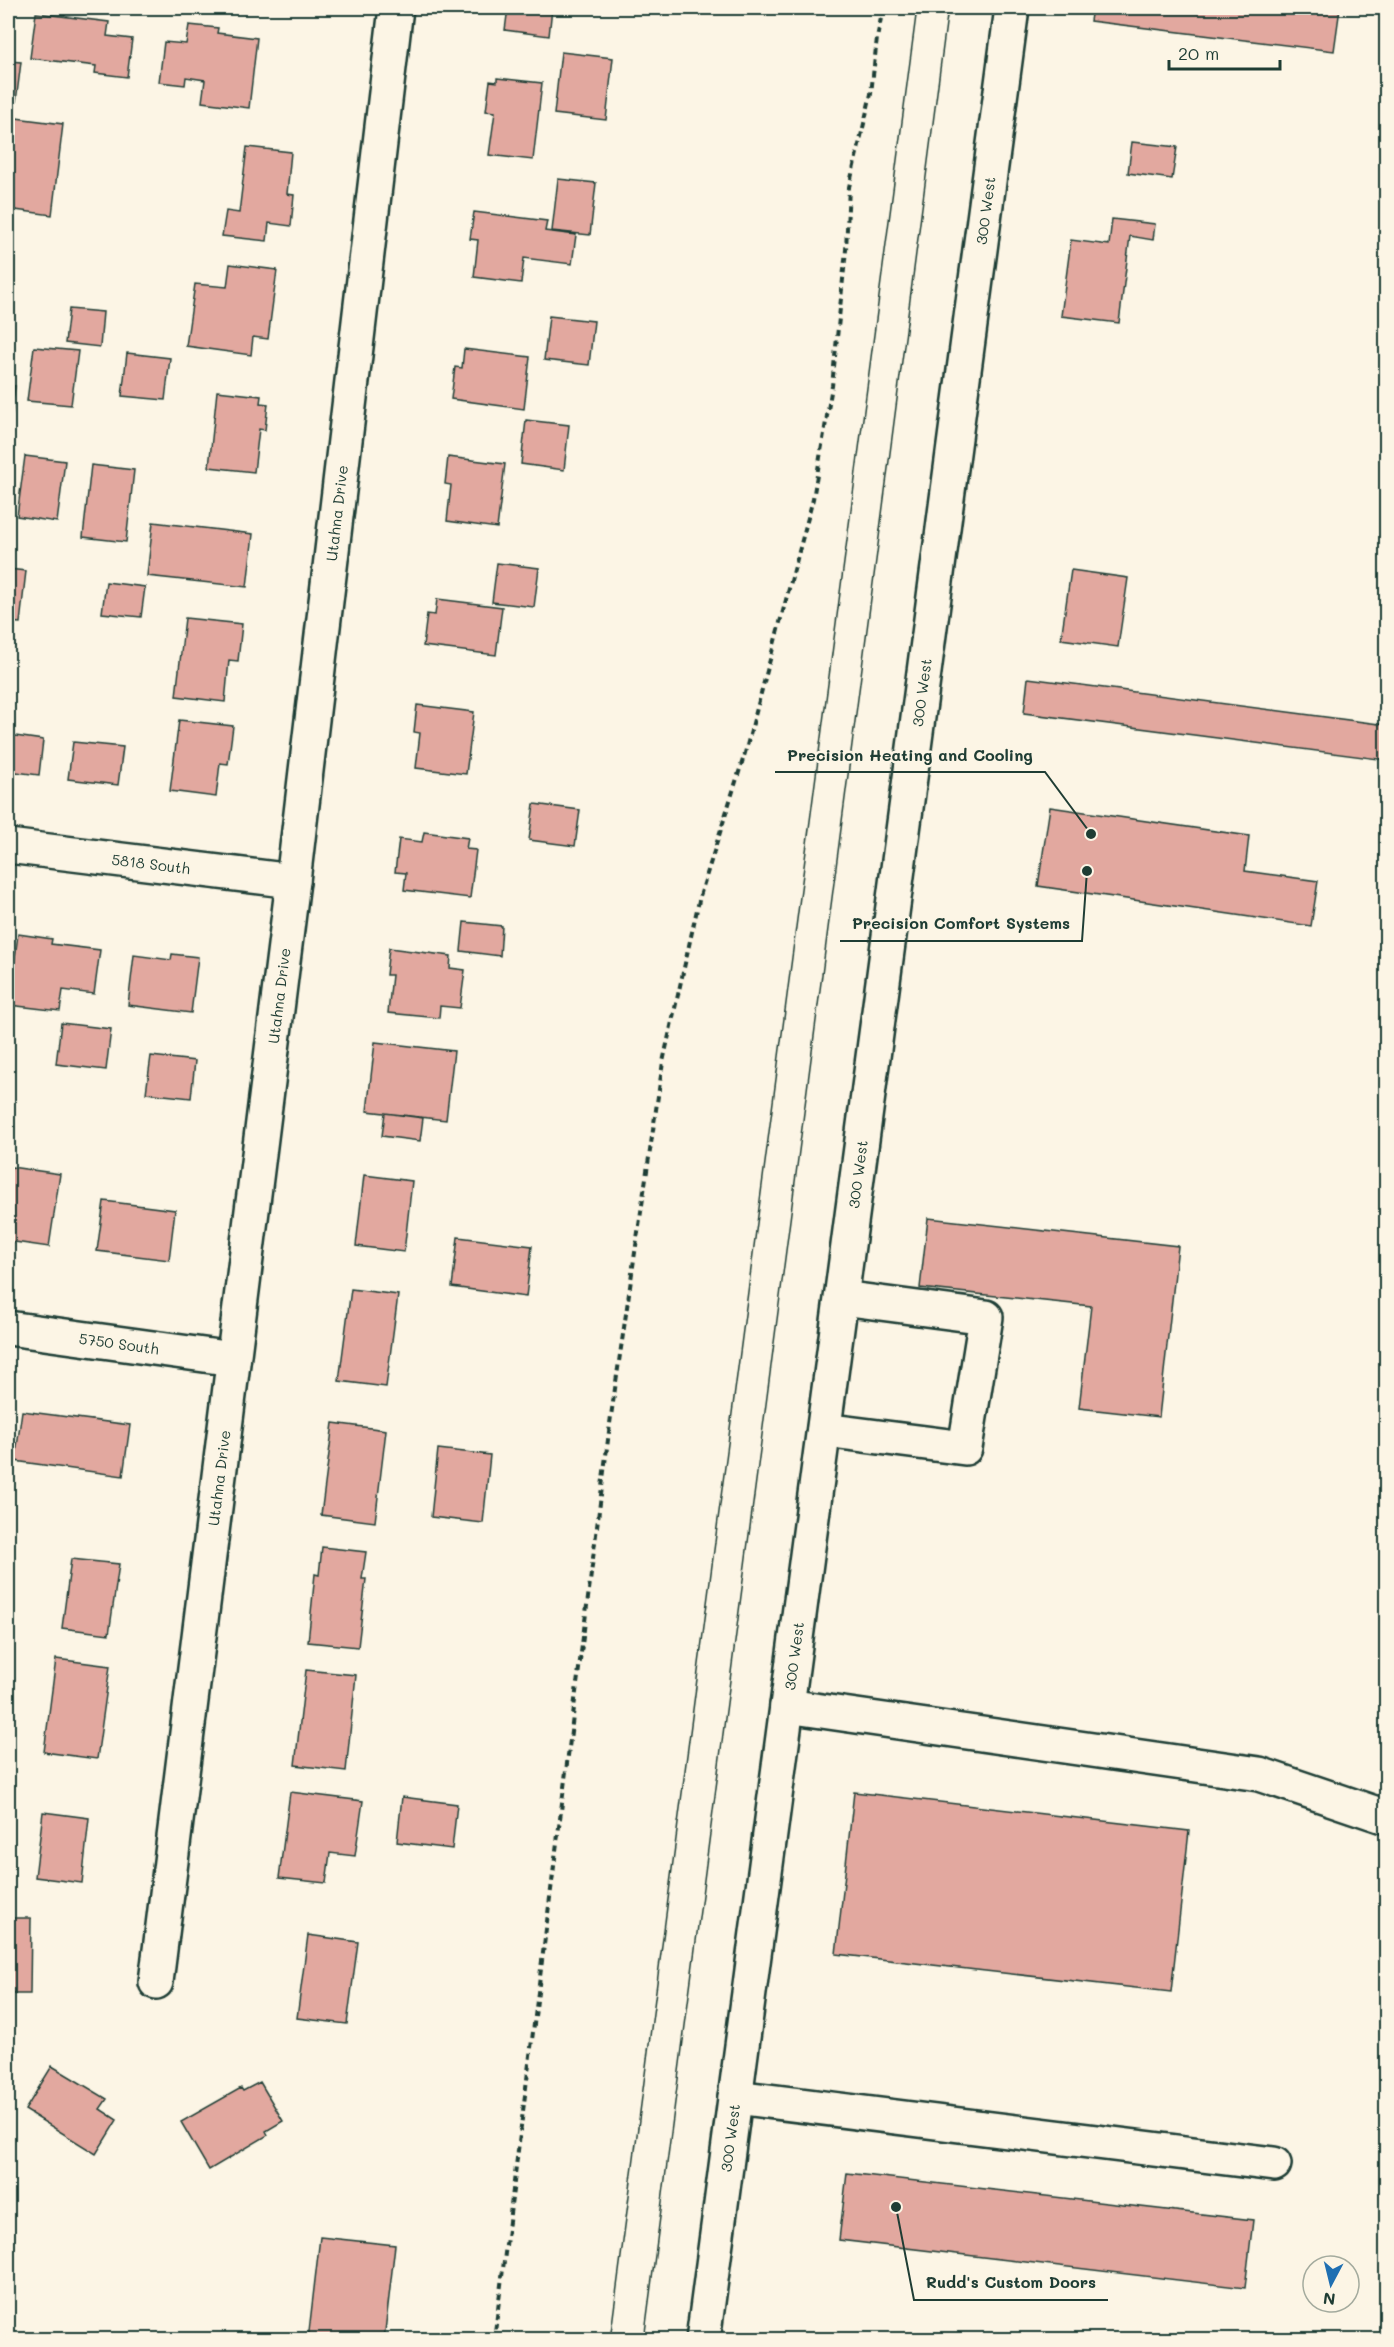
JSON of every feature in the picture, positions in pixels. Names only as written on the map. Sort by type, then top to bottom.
[{"type":"street","name":"Utahna Drive","points":[[156,1982],[293,882],[396,8]]},
{"type":"street","name":"300 West","points":[[703,2340],[1012,8]]},
{"type":"street","name":"5818 South","points":[[8,846],[293,882]]},
{"type":"street","points":[[824,1430],[965,1448],[986,1317],[842,1298]]},
{"type":"street","name":"5750 South","points":[[8,1328],[233,1359]]},
{"type":"street","points":[[787,1706],[1259,1774],[1386,1817]]},
{"type":"street","points":[[735,2097],[1274,2164]]},
{"type":"path","points":[[494,2340],[611,1416],[663,1062],[700,896],[745,753],[813,499],[832,386],[846,250],[849,187],[871,94],[883,8]]},
{"type":"building","points":[[508,8],[552,8],[549,36],[505,30]]},
{"type":"building","points":[[1092,8],[1340,8],[1334,51],[1090,21]]},
{"type":"building","points":[[36,13],[109,22],[107,36],[132,39],[127,77],[95,73],[96,66],[30,58]]},
{"type":"building","points":[[189,25],[218,28],[217,33],[257,38],[249,108],[202,102],[205,80],[186,77],[185,85],[159,82],[164,42],[186,44]]},
{"type":"building","points":[[561,52],[613,58],[606,120],[554,114]]},
{"type":"building","points":[[8,61],[21,62],[16,102],[8,101]]},
{"type":"building","points":[[497,78],[542,83],[533,160],[489,155],[495,112],[486,111],[490,81],[497,82]]},
{"type":"building","points":[[8,117],[63,124],[52,215],[8,209]]},
{"type":"building","points":[[1132,142],[1177,147],[1172,179],[1128,173]]},
{"type":"building","points":[[247,147],[291,152],[287,194],[294,195],[291,226],[269,223],[267,241],[222,236],[226,211],[239,213]]},
{"type":"building","points":[[558,179],[596,183],[590,235],[552,231]]},
{"type":"building","points":[[474,212],[547,221],[545,231],[576,235],[572,264],[524,258],[521,283],[474,277],[478,240],[470,239]]},
{"type":"building","points":[[1112,219],[1155,224],[1153,240],[1130,236],[1119,323],[1061,316],[1071,240],[1109,245]]},
{"type":"building","points":[[230,264],[277,270],[268,339],[253,337],[251,355],[186,346],[195,284],[227,287]]},
{"type":"building","points":[[8,302],[14,302],[11,326],[8,325]]},
{"type":"building","points":[[69,309],[103,312],[100,347],[65,343]]},
{"type":"building","points":[[549,316],[594,321],[589,365],[544,360]]},
{"type":"building","points":[[34,347],[78,351],[71,405],[27,401]]},
{"type":"building","points":[[464,349],[530,357],[524,409],[451,399],[455,367],[462,368]]},
{"type":"building","points":[[127,353],[170,358],[165,400],[122,396]]},
{"type":"building","points":[[8,385],[15,386],[8,441]]},
{"type":"building","points":[[217,391],[261,396],[260,403],[268,404],[265,430],[259,429],[254,472],[209,467]]},
{"type":"building","points":[[526,420],[569,425],[564,470],[521,464]]},
{"type":"building","points":[[25,456],[65,461],[57,522],[17,516]]},
{"type":"building","points":[[448,457],[505,464],[497,528],[447,521],[451,485],[445,484]]},
{"type":"building","points":[[91,465],[134,470],[126,542],[83,537]]},
{"type":"building","points":[[153,522],[253,534],[247,587],[147,576]]},
{"type":"building","points":[[497,563],[539,568],[534,607],[492,602]]},
{"type":"building","points":[[8,569],[26,571],[20,623],[8,622]]},
{"type":"building","points":[[1071,570],[1128,578],[1118,647],[1061,639]]},
{"type":"building","points":[[106,582],[145,587],[141,617],[102,613]]},
{"type":"building","points":[[437,599],[502,607],[496,655],[423,646],[427,614],[435,615]]},
{"type":"building","points":[[185,618],[242,624],[238,661],[229,660],[225,702],[176,696]]},
{"type":"building","points":[[1028,678],[1386,725],[1386,760],[1024,713]]},
{"type":"building","points":[[417,705],[474,712],[466,774],[416,768],[420,733],[414,732]]},
{"type":"building","points":[[179,720],[233,726],[228,764],[220,763],[216,797],[170,791]]},
{"type":"building","points":[[8,735],[43,740],[39,775],[8,771]]},
{"type":"building","points":[[73,742],[123,747],[118,785],[68,779]]},
{"type":"building","points":[[534,804],[580,810],[575,846],[529,840]]},
{"type":"building","points":[[1050,807],[1249,836],[1245,871],[1318,881],[1311,926],[1038,886]]},
{"type":"building","points":[[424,832],[468,838],[466,849],[476,850],[470,898],[404,890],[406,873],[395,872],[399,839],[422,842]]},
{"type":"building","points":[[464,922],[502,926],[500,956],[461,951]]},
{"type":"building","points":[[18,934],[52,939],[51,944],[100,950],[94,994],[63,990],[60,1011],[9,1005]]},
{"type":"building","points":[[389,948],[451,956],[450,968],[465,970],[460,1008],[440,1006],[439,1018],[388,1013],[392,975],[386,975]]},
{"type":"building","points":[[172,954],[198,957],[191,1013],[128,1005],[134,955],[171,960]]},
{"type":"building","points":[[61,1023],[111,1029],[106,1070],[56,1064]]},
{"type":"building","points":[[375,1042],[454,1051],[446,1120],[367,1111]]},
{"type":"building","points":[[151,1056],[195,1061],[191,1098],[146,1093]]},
{"type":"building","points":[[385,1113],[423,1118],[420,1141],[382,1136]]},
{"type":"building","points":[[11,1167],[60,1174],[49,1247],[8,1241],[8,1189]]},
{"type":"building","points":[[364,1175],[412,1181],[404,1252],[356,1246]]},
{"type":"building","points":[[104,1201],[175,1210],[169,1260],[97,1251]]},
{"type":"building","points":[[928,1218],[1178,1246],[1159,1417],[1079,1408],[1091,1306],[920,1288]]},
{"type":"building","points":[[458,1237],[532,1246],[526,1297],[452,1287]]},
{"type":"building","points":[[351,1289],[398,1295],[386,1387],[339,1381]]},
{"type":"building","points":[[22,1411],[130,1425],[123,1476],[15,1461]]},
{"type":"building","points":[[333,1423],[386,1430],[375,1522],[321,1515]]},
{"type":"building","points":[[438,1449],[490,1455],[483,1523],[431,1517]]},
{"type":"building","points":[[322,1547],[366,1552],[362,1579],[366,1579],[358,1647],[308,1642],[315,1574],[319,1575]]},
{"type":"building","points":[[71,1559],[119,1564],[109,1634],[62,1628]]},
{"type":"building","points":[[56,1659],[110,1666],[97,1759],[44,1752]]},
{"type":"building","points":[[306,1670],[356,1675],[346,1771],[295,1765]]},
{"type":"building","points":[[290,1792],[363,1801],[355,1856],[330,1853],[326,1883],[279,1878]]},
{"type":"building","points":[[854,1792],[1189,1831],[1171,1992],[836,1954]]},
{"type":"building","points":[[402,1797],[457,1804],[452,1849],[397,1842]]},
{"type":"building","points":[[43,1812],[89,1818],[82,1883],[35,1877]]},
{"type":"building","points":[[8,1918],[31,1918],[30,1994],[8,1994]]},
{"type":"building","points":[[308,1935],[358,1942],[347,2024],[297,2018]]},
{"type":"building","points":[[52,2066],[107,2099],[100,2109],[117,2120],[96,2154],[25,2110]]},
{"type":"building","points":[[260,2082],[283,2121],[266,2131],[268,2135],[209,2170],[181,2122],[241,2088],[243,2091]]},
{"type":"building","points":[[847,2173],[1253,2220],[1245,2288],[839,2240]]},
{"type":"building","points":[[320,2237],[395,2245],[384,2340],[308,2340]]},
{"type":"tram line","points":[[610,2340],[917,8]]},
{"type":"tram line","points":[[644,2340],[948,8]]},
{"type":"place","name":"Precision Heating and Cooling","points":[[1091,834]]},
{"type":"place","name":"Precision Comfort Systems","points":[[1087,871]]},
{"type":"place","name":"Rudd's Custom Doors","points":[[896,2207]]}]
